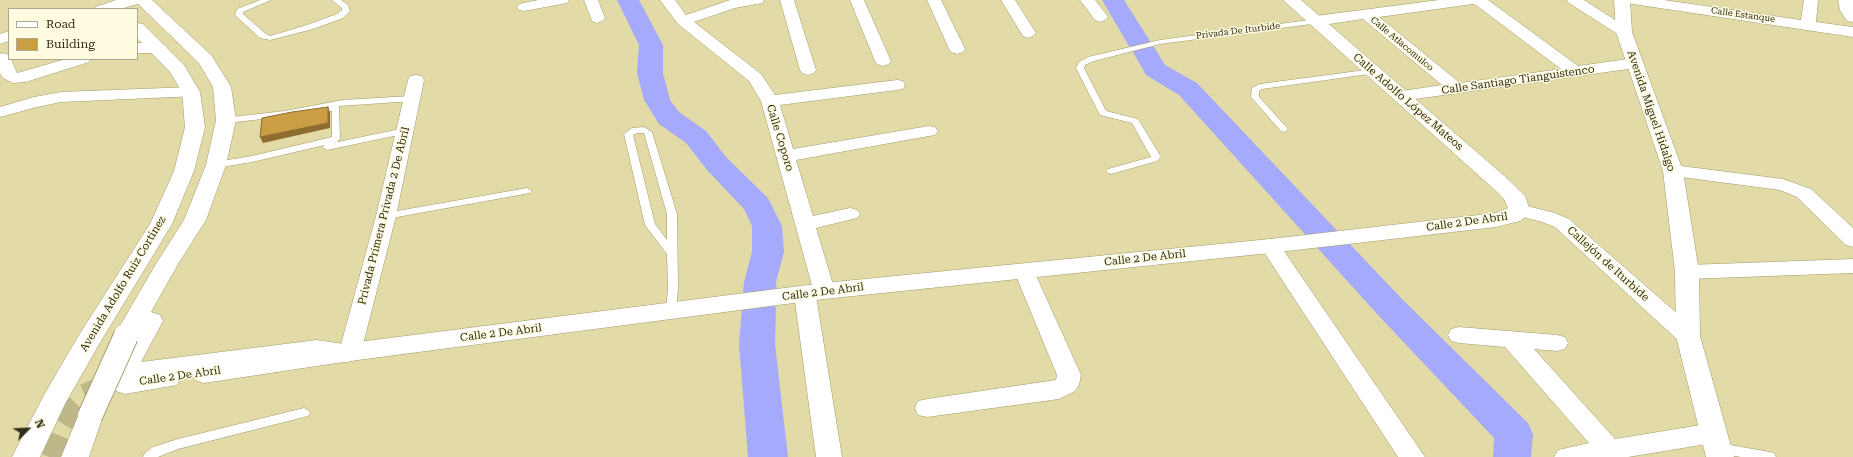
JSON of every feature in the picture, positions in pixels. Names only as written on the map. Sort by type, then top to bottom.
[{"type":"main road","points":[[110,6],[134,0]]},
{"type":"main road","points":[[143,0],[206,60],[222,87],[226,120],[216,165],[165,297],[127,364],[127,369],[132,372],[142,372],[292,350],[317,349],[348,352]]},
{"type":"main road","name":"Calle Adolfo López Mateos","points":[[1291,0],[1506,188],[1514,196],[1519,210]]},
{"type":"main road","name":"Avenida Miguel Hidalgo","points":[[1622,0],[1624,32],[1673,171],[1687,272],[1688,336],[1717,446]]},
{"type":"main road","points":[[1846,0],[1848,10],[1853,16]]},
{"type":"main road","name":"Avenida Adolfo Ruiz Cortinez","points":[[26,457],[53,402],[88,341],[161,224],[184,171],[195,127],[191,92],[178,69],[159,48],[138,29]]},
{"type":"main road","name":"Calle 2 De Abril","points":[[125,384],[348,352],[814,293],[1270,246],[1496,220],[1512,216],[1519,210]]},
{"type":"main road","points":[[75,457],[90,416],[126,336],[194,220]]},
{"type":"street","points":[[524,7],[562,0]]},
{"type":"street","points":[[591,0],[597,18]]},
{"type":"street","name":"Calle Coporo","points":[[667,0],[683,21],[755,78],[770,101],[806,224],[829,457]]},
{"type":"street","points":[[683,21],[732,4],[757,0]]},
{"type":"street","points":[[787,0],[808,70]]},
{"type":"street","points":[[857,0],[883,61]]},
{"type":"street","points":[[934,0],[957,49]]},
{"type":"street","points":[[1008,0],[1028,33]]},
{"type":"street","points":[[1087,0],[1100,17]]},
{"type":"street","points":[[1316,21],[1473,0],[1481,2],[1576,72]]},
{"type":"street","points":[[1574,0],[1624,32]]},
{"type":"street","name":"Calle Estanque","points":[[1633,0],[1808,24],[1853,32]]},
{"type":"street","points":[[1808,24],[1811,0]]},
{"type":"street","name":"Calle Atlacomulco","points":[[1367,15],[1456,88]]},
{"type":"street","points":[[138,48],[159,48]]},
{"type":"street","points":[[3,58],[9,75],[12,78],[20,78],[80,60]]},
{"type":"street","name":"Calle Santiago Tianguistenco","points":[[1401,96],[1635,63]]},
{"type":"street","points":[[770,101],[897,85]]},
{"type":"street","name":"Privada Primera Privada 2 De Abril","points":[[348,352],[386,216],[413,90]]},
{"type":"street","points":[[0,112],[34,102],[60,98],[191,92]]},
{"type":"street","points":[[786,156],[929,131]]},
{"type":"street","points":[[1673,171],[1783,185],[1795,188],[1804,193],[1853,240]]},
{"type":"street","name":"Callejón de Iturbide","points":[[1519,210],[1548,217],[1562,224],[1688,336]]},
{"type":"street","points":[[806,224],[850,214]]},
{"type":"street","points":[[1270,246],[1412,457]]},
{"type":"street","points":[[1687,272],[1853,266]]},
{"type":"street","points":[[926,408],[1059,390],[1067,385],[1069,375],[1024,271]]},
{"type":"street","points":[[1460,336],[1556,343]]},
{"type":"street","points":[[1512,340],[1610,450]]},
{"type":"street","points":[[1567,457],[1610,450],[1717,446]]},
{"type":"lane","points":[[267,0],[240,11],[239,15],[263,36],[270,38],[297,31],[340,16],[346,12],[345,7],[336,0]]},
{"type":"lane","name":"Privada De Iturbide","points":[[1111,171],[1154,159],[1156,157],[1135,121],[1103,113],[1080,68],[1082,64],[1091,59],[1160,42],[1316,21]]},
{"type":"lane","points":[[1284,129],[1255,96],[1255,90],[1260,87],[1373,71]]},
{"type":"lane","points":[[284,114],[413,90]]},
{"type":"lane","points":[[226,120],[336,108],[336,138],[331,141],[252,159]]},
{"type":"lane","points":[[671,311],[672,253],[672,214],[648,132],[644,130],[635,130],[628,134],[650,225],[672,253]]},
{"type":"lane","points":[[216,165],[322,148],[405,131]]},
{"type":"lane","points":[[386,216],[527,191]]},
{"type":"lane","points":[[149,457],[157,451],[178,444],[304,413]]},
{"type":"lane","points":[[1717,446],[1770,457]]},
{"type":"building","points":[[328,107],[328,123],[260,137],[262,118]]},
{"type":"waterway","points":[[628,0],[651,45],[650,73],[657,100],[669,118],[696,137],[717,164],[757,205],[767,226],[768,252],[760,282],[760,292]]},
{"type":"waterway","points":[[1113,0],[1138,41]]},
{"type":"waterway","points":[[1145,52],[1155,70],[1188,89],[1390,307],[1514,434],[1512,456]]},
{"type":"waterway","points":[[759,308],[757,344],[768,457]]},
{"type":"tunnel","points":[[49,457],[62,426],[74,406],[84,396],[96,391],[114,387]]}]
